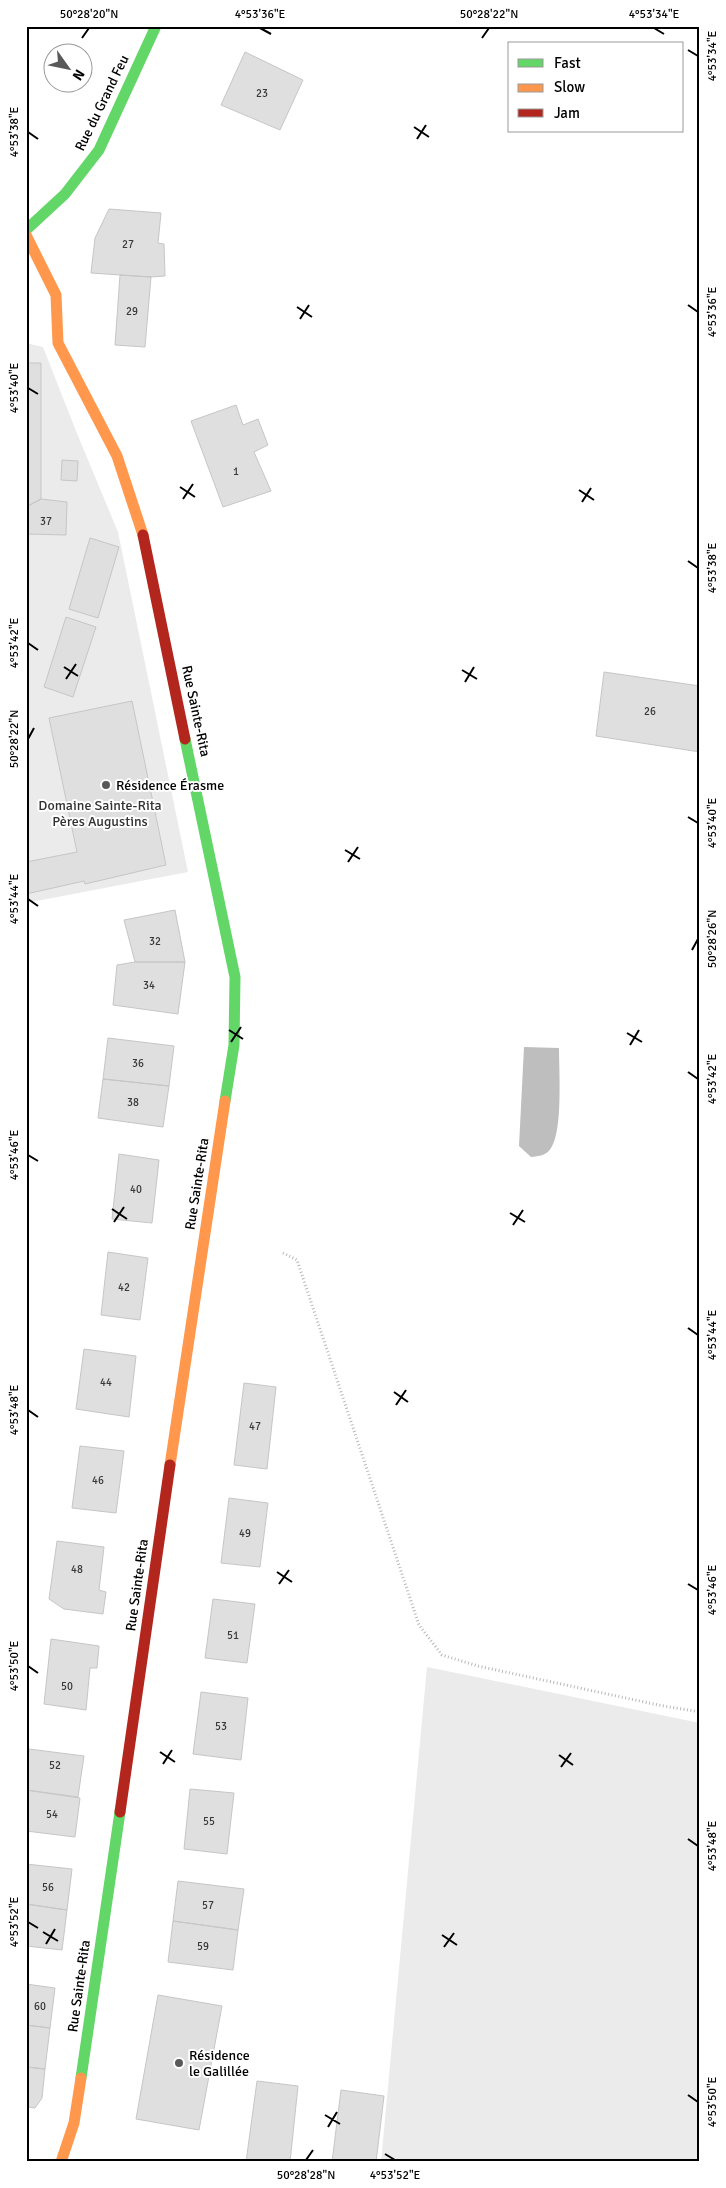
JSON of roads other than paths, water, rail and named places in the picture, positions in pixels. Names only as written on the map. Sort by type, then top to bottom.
[{"type":"street","name":"Rue du Grand Feu","points":[[26,230],[66,194],[99,150],[156,26]]},
{"type":"street","name":"Rue Sainte-Rita","points":[[26,236],[56,295],[58,343],[117,456],[141,527],[235,976],[234,1046],[206,1218],[74,2123],[61,2162]]},
{"type":"place","name":"Résidence Érasme","points":[[106,785]]},
{"type":"place","name":"Résidence le Galillée","points":[[179,2063]]},
{"type":"park label","name":"Domaine Sainte-Rita Pères Augustins","points":[[100,814]]}]
